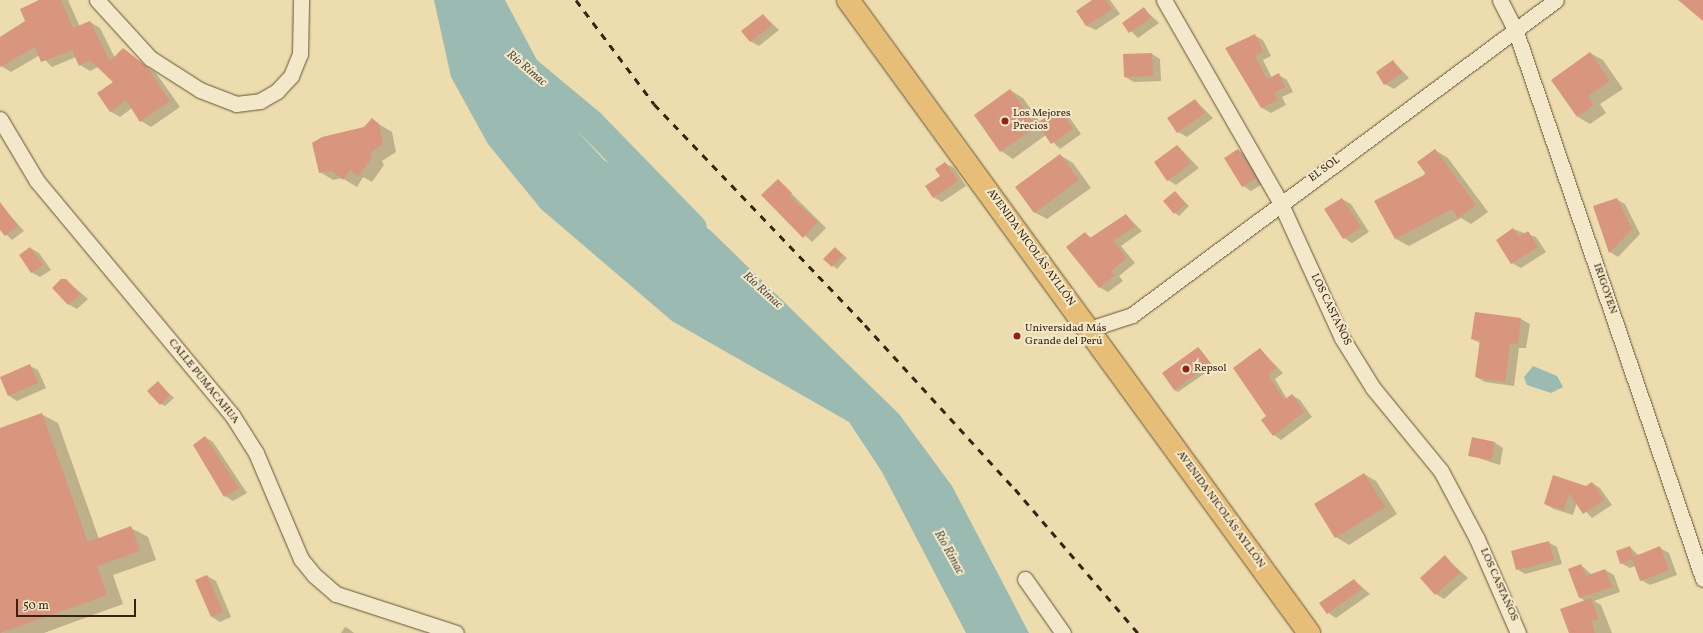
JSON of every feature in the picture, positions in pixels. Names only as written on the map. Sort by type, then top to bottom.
[{"type":"highway","name":"AVENIDA NICOLÁS AYLLÓN","points":[[848,0],[1309,633]]},
{"type":"street","points":[[97,0],[150,58],[200,90],[236,104],[260,101],[277,91],[291,76],[300,54],[301,0]]},
{"type":"street","name":"LOS CASTAÑOS","points":[[1164,0],[1280,202],[1342,338],[1374,388],[1441,471],[1477,539],[1518,633]]},
{"type":"street","name":"IRIGOYEN","points":[[1500,0],[1516,32],[1703,579]]},
{"type":"street","name":"EL SOL","points":[[1089,329],[1132,315],[1280,202],[1516,32],[1556,0]]},
{"type":"street","name":"CALLE PUMACAHUA","points":[[0,119],[37,181],[232,415],[256,453],[301,559],[314,576],[336,594],[456,633]]},
{"type":"street","points":[[1025,579],[1063,633]]},
{"type":"water","points":[[434,0],[505,0],[571,124],[604,160],[710,230],[899,414],[952,486],[1029,633],[966,633],[882,472],[849,422],[672,321],[541,209],[488,144],[451,77]]},
{"type":"water","points":[[1533,366],[1557,376],[1563,387],[1551,393],[1527,385],[1524,377]]},
{"type":"building","points":[[39,0],[61,0],[73,28],[90,21],[110,61],[123,48],[146,66],[170,101],[140,122],[126,100],[110,112],[97,93],[113,82],[90,60],[79,66],[72,50],[41,62],[35,47],[0,67],[0,37],[25,21],[20,9]]},
{"type":"building","points":[[1092,0],[1106,0],[1112,9],[1086,26],[1076,11]]},
{"type":"building","points":[[1678,0],[1703,0],[1703,21]]},
{"type":"building","points":[[1144,7],[1151,18],[1129,33],[1122,23]]},
{"type":"building","points":[[763,14],[772,25],[750,42],[741,31]]},
{"type":"building","points":[[1255,34],[1263,51],[1255,56],[1267,79],[1279,73],[1285,87],[1274,93],[1278,100],[1261,108],[1225,48]]},
{"type":"building","points":[[1590,52],[1610,81],[1588,96],[1594,105],[1577,117],[1551,80]]},
{"type":"building","points":[[1152,53],[1153,76],[1124,77],[1123,54]]},
{"type":"building","points":[[1393,60],[1402,73],[1384,85],[1376,72]]},
{"type":"building","name":"Los Mejores Precios","points":[[1010,89],[1036,126],[1000,152],[974,115]]},
{"type":"building","points":[[1195,99],[1205,113],[1177,133],[1167,118]]},
{"type":"building","points":[[1059,108],[1073,129],[1051,144],[1037,123]]},
{"type":"building","points":[[372,118],[379,124],[383,144],[370,153],[372,158],[358,176],[350,170],[343,180],[332,171],[319,173],[312,143],[322,137],[364,127]]},
{"type":"building","points":[[1177,145],[1191,163],[1167,181],[1154,162]]},
{"type":"building","points":[[1238,149],[1256,178],[1242,187],[1224,158]]},
{"type":"building","points":[[1435,149],[1476,205],[1458,218],[1452,209],[1395,239],[1374,201],[1426,174],[1417,162]]},
{"type":"building","points":[[1060,154],[1079,180],[1034,213],[1015,187]]},
{"type":"building","points":[[945,162],[958,181],[933,198],[925,186],[940,176],[935,169]]},
{"type":"building","points":[[778,179],[792,193],[789,196],[818,222],[803,238],[761,195]]},
{"type":"building","points":[[1175,191],[1186,204],[1174,214],[1163,201]]},
{"type":"building","points":[[1342,198],[1361,227],[1343,239],[1324,209]]},
{"type":"building","points":[[1617,198],[1632,229],[1609,253],[1593,206]]},
{"type":"building","points":[[0,202],[18,226],[5,236],[0,230]]},
{"type":"building","points":[[1126,214],[1135,226],[1113,241],[1127,258],[1111,271],[1115,275],[1099,288],[1066,247],[1085,232],[1090,238]]},
{"type":"building","points":[[1513,228],[1519,237],[1528,231],[1538,247],[1511,264],[1496,240]]},
{"type":"building","points":[[30,247],[43,265],[31,273],[19,255]]},
{"type":"building","points":[[835,247],[843,255],[832,267],[823,259]]},
{"type":"building","points":[[61,279],[66,279],[80,294],[68,305],[52,288]]},
{"type":"building","points":[[1475,312],[1521,318],[1518,344],[1510,343],[1505,382],[1475,377],[1480,340],[1471,339]]},
{"type":"building","name":"Repsol","points":[[1198,347],[1211,364],[1174,390],[1162,373]]},
{"type":"building","points":[[1260,348],[1276,368],[1268,375],[1284,400],[1292,394],[1304,412],[1273,436],[1261,420],[1266,416],[1233,368]]},
{"type":"building","points":[[30,364],[38,383],[8,396],[0,377]]},
{"type":"building","points":[[158,381],[170,395],[160,405],[147,391]]},
{"type":"building","points":[[42,413],[88,542],[131,526],[140,551],[97,566],[107,595],[0,633],[0,428]]},
{"type":"building","points":[[205,436],[239,488],[224,497],[193,445]]},
{"type":"building","points":[[1472,437],[1495,442],[1491,460],[1468,456]]},
{"type":"building","points":[[1364,473],[1385,507],[1335,538],[1314,504]]},
{"type":"building","points":[[1553,475],[1586,486],[1592,482],[1604,500],[1583,514],[1569,493],[1564,510],[1544,504]]},
{"type":"building","points":[[1549,541],[1554,560],[1516,570],[1511,551]]},
{"type":"building","points":[[1630,546],[1633,557],[1660,546],[1669,570],[1640,581],[1632,559],[1620,564],[1616,551]]},
{"type":"building","points":[[1445,555],[1460,573],[1435,595],[1420,578]]},
{"type":"building","points":[[1581,564],[1586,576],[1605,569],[1612,587],[1579,598],[1568,569]]},
{"type":"building","points":[[207,575],[223,612],[211,617],[195,580]]},
{"type":"building","points":[[1354,579],[1362,589],[1327,614],[1319,603]]},
{"type":"building","points":[[1591,598],[1598,619],[1591,621],[1595,633],[1569,633],[1560,609]]},
{"type":"waterway","name":"Río Rímac","points":[[525,69],[590,123],[692,228]]},
{"type":"railway","points":[[576,0],[654,104],[865,325],[1015,489],[1138,633]]},
{"type":"place","name":"Los Mejores Precios","points":[[1005,121]]},
{"type":"place","name":"Universidad Más Grande del Perú","points":[[1017,336]]},
{"type":"place","name":"Repsol","points":[[1186,369]]}]
